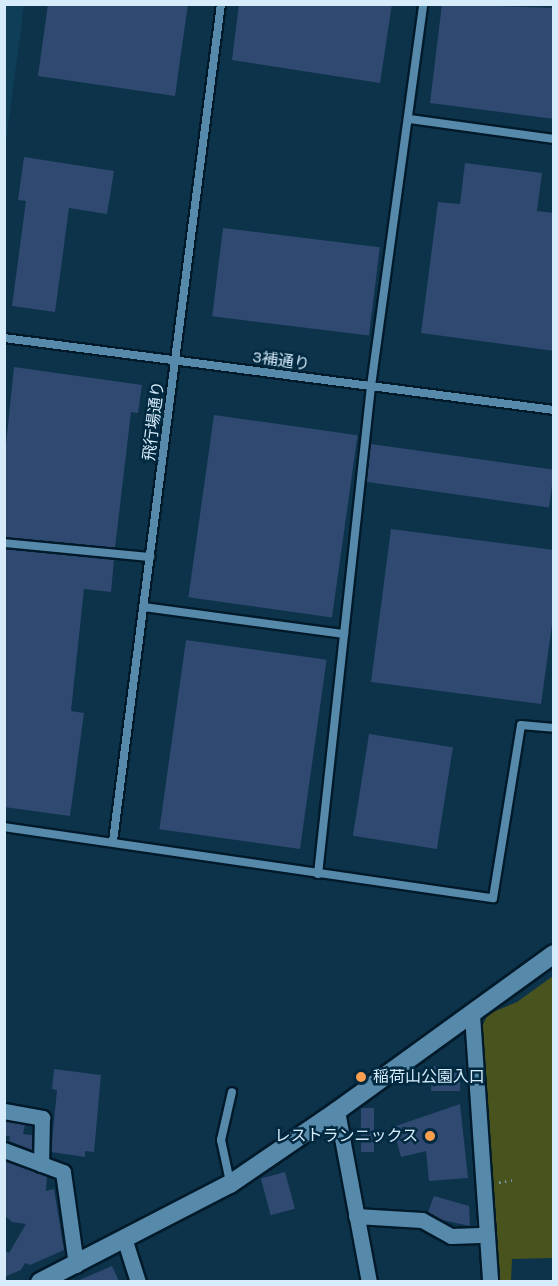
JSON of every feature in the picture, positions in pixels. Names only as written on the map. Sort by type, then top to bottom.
[{"type":"street","points":[[40,1281],[125,1241],[230,1184],[337,1112],[554,954]]},
{"type":"street","points":[[472,1015],[490,1281]]},
{"type":"street","points":[[4,1111],[42,1118],[41,1164]]},
{"type":"street","points":[[337,1112],[369,1281]]},
{"type":"street","points":[[4,1150],[63,1172],[76,1265]]},
{"type":"street","points":[[356,1216],[413,1218],[451,1236],[487,1235]]},
{"type":"street","points":[[125,1241],[138,1281]]},
{"type":"lane","name":"飛行場通り","points":[[113,841],[221,4]]},
{"type":"lane","points":[[318,874],[371,386],[410,119],[423,4]]},
{"type":"lane","points":[[410,119],[554,140]]},
{"type":"lane","name":"3補通り","points":[[4,338],[554,410]]},
{"type":"lane","points":[[4,543],[150,557]]},
{"type":"lane","points":[[144,607],[344,634]]},
{"type":"lane","points":[[4,827],[494,898],[521,725],[554,728]]},
{"type":"lane","points":[[230,1184],[221,1140],[232,1092]]},
{"type":"path","points":[[497,1182],[512,1180]]},
{"type":"shaded area","points":[[4,5],[24,5],[5,149]]},
{"type":"green space","points":[[553,976],[553,1258],[512,1259],[511,1281],[496,1281],[481,1029],[488,1014],[517,1002]]},
{"type":"building","points":[[48,4],[188,4],[175,96],[38,76]]},
{"type":"building","points":[[239,4],[392,4],[380,83],[232,60]]},
{"type":"building","points":[[442,4],[554,8],[554,119],[430,103]]},
{"type":"building","points":[[24,157],[114,171],[107,214],[69,208],[55,312],[12,306],[26,201],[18,200]]},
{"type":"building","points":[[465,163],[542,173],[537,211],[554,213],[554,351],[421,333],[438,202],[460,204]]},
{"type":"building","points":[[223,228],[380,247],[369,336],[212,316]]},
{"type":"building","points":[[14,367],[142,385],[138,413],[131,412],[115,548],[4,537],[4,464]]},
{"type":"building","points":[[214,415],[358,435],[332,617],[188,597]]},
{"type":"building","points":[[371,444],[554,470],[549,507],[366,482]]},
{"type":"building","points":[[391,529],[554,550],[554,610],[541,704],[371,682]]},
{"type":"building","points":[[4,549],[114,560],[111,592],[84,589],[71,711],[84,713],[70,816],[4,807]]},
{"type":"building","points":[[186,640],[327,660],[300,849],[159,829]]},
{"type":"building","points":[[369,734],[453,747],[437,849],[353,836]]},
{"type":"building","points":[[433,1066],[460,1069],[460,1091],[431,1091]]},
{"type":"building","points":[[54,1069],[101,1075],[94,1152],[85,1151],[85,1157],[51,1152],[57,1090],[52,1089]]},
{"type":"building","name":"レストランニックス","points":[[460,1104],[468,1178],[429,1181],[426,1151],[401,1157],[393,1127]]},
{"type":"building","points":[[361,1108],[374,1108],[374,1152],[361,1152]]},
{"type":"building","points":[[4,1121],[25,1125],[23,1134],[32,1135],[32,1150],[9,1141],[10,1136],[4,1136]]},
{"type":"building","points":[[5,1161],[47,1176],[46,1191],[54,1189],[64,1250],[30,1265],[25,1263],[21,1270],[4,1277],[4,1250],[9,1253],[26,1224],[12,1222],[4,1215]]},
{"type":"building","points":[[285,1172],[295,1209],[271,1215],[261,1178]]},
{"type":"building","points":[[434,1196],[469,1206],[470,1226],[442,1220],[428,1212]]},
{"type":"building","points":[[112,1266],[119,1281],[77,1281]]},
{"type":"place","name":"稲荷山公園入口","points":[[361,1077]]},
{"type":"place","name":"レストランニックス","points":[[430,1136]]}]
